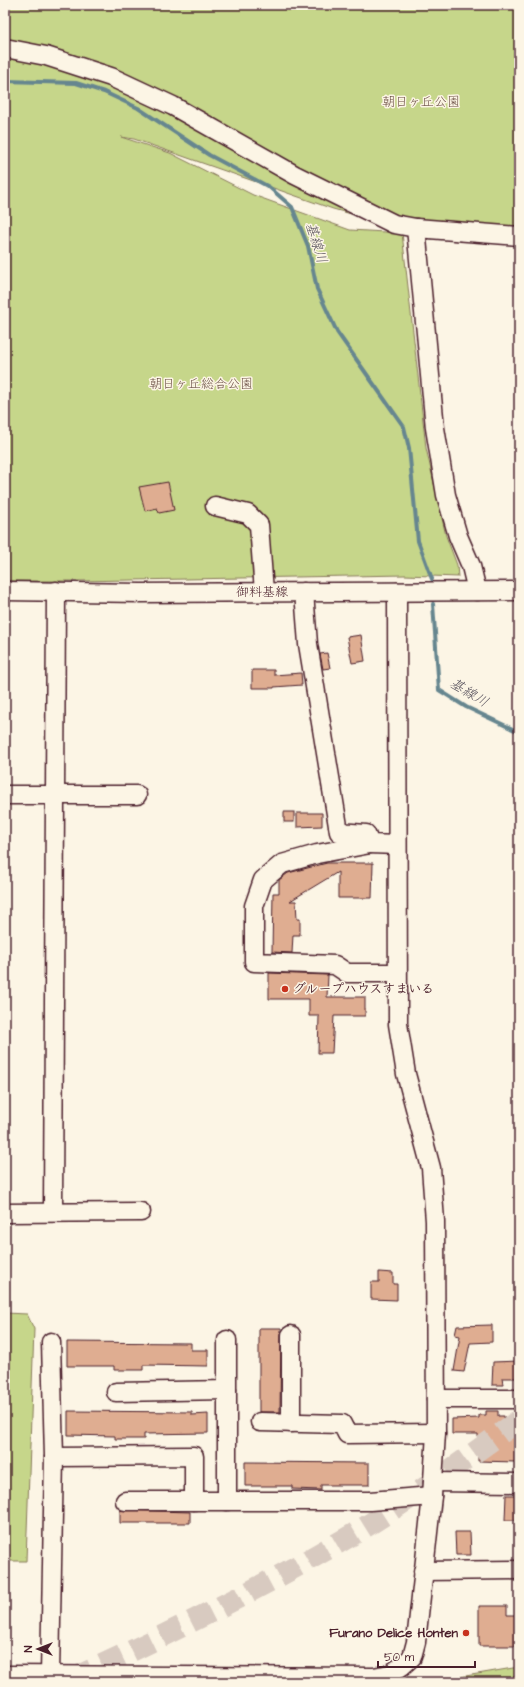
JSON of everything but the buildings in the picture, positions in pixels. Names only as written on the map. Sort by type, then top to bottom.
[{"type":"street","points":[[5,48],[46,56],[111,77],[173,106],[295,175],[394,224],[416,228],[519,236]]},
{"type":"street","points":[[416,228],[435,428],[445,488],[458,536],[471,566],[477,591]]},
{"type":"street","points":[[215,506],[248,514],[259,525],[264,592]]},
{"type":"street","name":"御料基線","points":[[5,591],[519,591]]},
{"type":"street","points":[[53,1212],[56,591]]},
{"type":"street","points":[[304,592],[308,644],[339,832],[366,834],[370,844]]},
{"type":"street","points":[[5,1675],[178,1678],[373,1677],[390,1674],[412,1657],[416,1642],[432,1489],[436,1433],[435,1221],[431,1168],[401,1051],[398,1024],[397,592]]},
{"type":"street","points":[[5,795],[137,795]]},
{"type":"street","points":[[397,845],[370,844],[317,854],[282,864],[263,880],[254,906],[254,962],[335,965],[347,973],[397,973]]},
{"type":"street","points":[[5,1212],[141,1212]]},
{"type":"street","points":[[291,1423],[292,1335]]},
{"type":"street","points":[[227,1340],[227,1501]]},
{"type":"street","points":[[50,1675],[54,1457],[51,1342]]},
{"type":"street","points":[[116,1392],[227,1390]]},
{"type":"street","points":[[436,1399],[519,1399]]},
{"type":"street","points":[[260,1422],[342,1424],[347,1434],[436,1433]]},
{"type":"street","points":[[54,1457],[194,1456],[194,1501]]},
{"type":"street","points":[[125,1501],[370,1501],[432,1489],[519,1483]]},
{"type":"street","points":[[423,1571],[519,1570]]},
{"type":"green space","name":"朝日ヶ丘総合公園","points":[[5,5],[519,5],[519,235],[355,215],[333,209],[134,139],[121,137],[170,153],[253,195],[350,230],[402,233],[426,448],[446,536],[457,565],[458,577],[405,575],[5,581]]},
{"type":"green space","points":[[5,1313],[27,1314],[34,1329],[26,1561],[5,1561]]},
{"type":"green space","points":[[519,1667],[519,1682],[392,1682],[436,1681]]},
{"type":"waterway","name":"基線川","points":[[5,81],[76,83],[104,92],[138,108],[209,155],[269,187],[292,207],[308,246],[317,289],[337,332],[404,427],[409,448],[418,541],[432,579]]},
{"type":"waterway","name":"基線川","points":[[433,604],[439,690],[466,707],[519,732]]},
{"type":"tunnel","points":[[72,1679],[214,1610],[283,1574],[352,1535],[416,1494],[519,1420]]},
{"type":"place","name":"グループハウスすまいる","points":[[285,989]]},
{"type":"place","name":"Furano Delice Honten","points":[[466,1633]]},
{"type":"park label","name":"朝日ヶ丘公園","points":[[421,102]]}]
